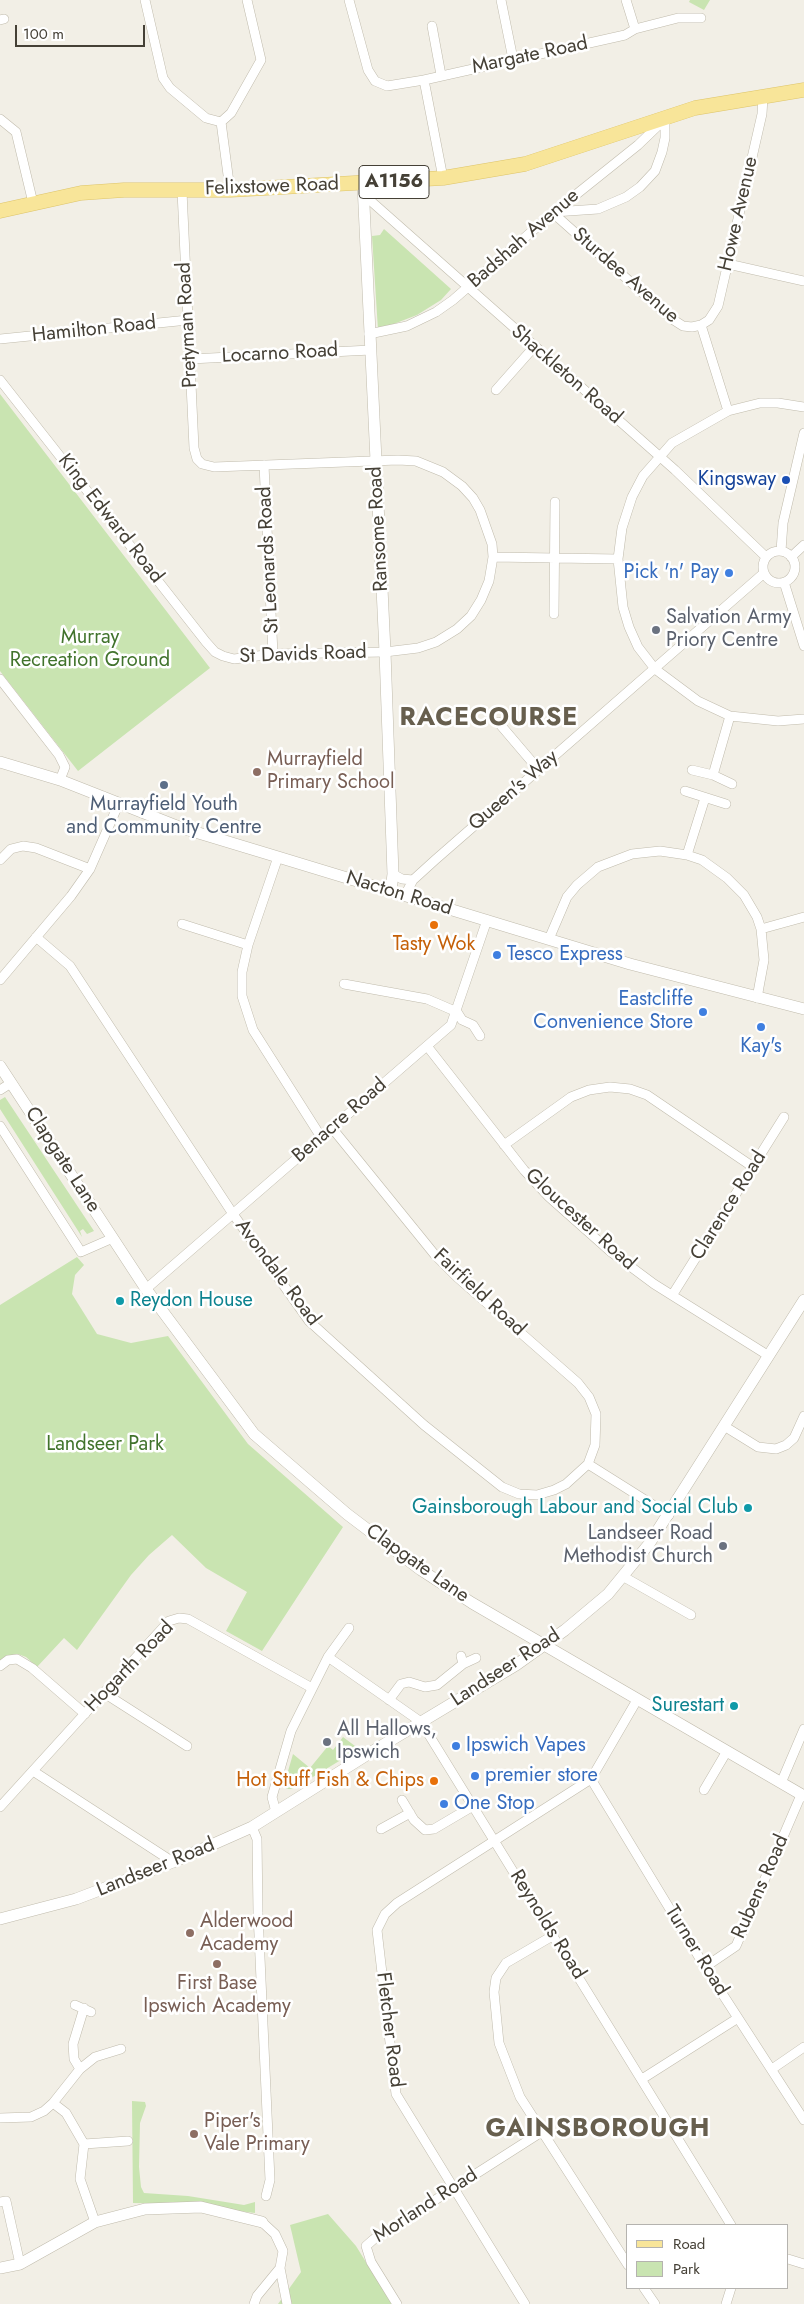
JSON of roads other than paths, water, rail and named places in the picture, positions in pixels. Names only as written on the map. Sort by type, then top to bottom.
[{"type":"main road","name":"Felixstowe Road","points":[[0,211],[81,193],[364,190],[525,164],[695,108],[804,90]]},
{"type":"street","points":[[146,0],[164,78],[170,88],[206,118],[220,122]]},
{"type":"street","points":[[220,122],[231,113],[261,60],[248,0]]},
{"type":"street","name":"Margate Road","points":[[348,0],[368,70],[375,81],[387,86],[424,80],[625,35],[635,29],[678,18],[701,18]]},
{"type":"street","points":[[501,0],[513,59]]},
{"type":"street","points":[[626,0],[635,29]]},
{"type":"street","points":[[432,26],[441,75]]},
{"type":"street","points":[[424,80],[443,178]]},
{"type":"street","name":"Howe Avenue","points":[[702,325],[709,320],[718,306],[762,114],[763,97]]},
{"type":"street","points":[[0,119],[16,132],[33,203]]},
{"type":"street","points":[[553,212],[598,209],[620,200],[640,187],[655,171],[662,152],[666,138],[665,119]]},
{"type":"street","name":"Badshah Avenue","points":[[370,334],[407,326],[453,300],[553,212],[638,145],[665,119]]},
{"type":"street","points":[[220,122],[230,190]]},
{"type":"street","name":"Shackleton Road","points":[[364,190],[467,288],[659,456],[766,557]]},
{"type":"street","name":"Ransome Road","points":[[364,190],[393,874],[391,891]]},
{"type":"street","name":"Pretyman Road","points":[[182,191],[196,459],[202,464],[214,467],[264,465]]},
{"type":"street","name":"Sturdee Avenue","points":[[553,212],[672,319],[683,326],[692,328],[702,325]]},
{"type":"street","points":[[728,264],[804,281]]},
{"type":"street","name":"Hamilton Road","points":[[0,340],[188,320]]},
{"type":"street","points":[[702,325],[728,411]]},
{"type":"street","points":[[496,390],[534,347]]},
{"type":"street","name":"Locarno Road","points":[[190,359],[370,350]]},
{"type":"street","name":"King Edward Road","points":[[0,380],[206,642],[215,652],[223,656]]},
{"type":"street","points":[[804,406],[760,403],[728,411],[678,439],[659,456],[643,476],[632,497],[622,528],[618,559],[623,607],[629,627],[638,647],[654,668],[698,701],[730,716],[778,721],[804,719]]},
{"type":"street","points":[[781,551],[783,523],[804,433]]},
{"type":"street","points":[[264,465],[416,461],[443,472],[462,486],[480,510],[492,544],[493,557],[618,559]]},
{"type":"street","name":"St Leonards Road","points":[[264,465],[273,654]]},
{"type":"street","points":[[554,614],[555,502]]},
{"type":"street","points":[[791,557],[804,545]]},
{"type":"street","points":[[781,551],[791,557],[799,569],[784,582],[775,582],[764,573],[763,563],[766,557],[774,552],[781,551]]},
{"type":"street","name":"St Davids Road","points":[[223,656],[234,659],[273,654],[384,652],[418,648],[436,642],[457,629],[470,616],[481,600],[489,581],[493,557]]},
{"type":"street","name":"Queen's Way","points":[[405,895],[413,880],[764,573]]},
{"type":"street","points":[[784,582],[804,646]]},
{"type":"street","points":[[0,680],[59,755],[65,767],[60,780]]},
{"type":"street","points":[[713,776],[730,716]]},
{"type":"street","points":[[498,722],[538,769]]},
{"type":"street","name":"Nacton Road","points":[[0,762],[60,780],[182,828],[278,858],[630,964],[804,1010]]},
{"type":"street","points":[[692,770],[732,784]]},
{"type":"street","points":[[685,791],[726,804]]},
{"type":"street","points":[[687,854],[705,798]]},
{"type":"street","points":[[0,980],[71,896],[90,870],[119,803]]},
{"type":"street","points":[[0,860],[11,849],[23,846],[36,848],[90,870]]},
{"type":"street","points":[[549,939],[567,897],[577,884],[598,867],[632,854],[660,851],[687,854],[702,860],[735,886],[751,907],[761,929],[764,960],[757,998]]},
{"type":"street","points":[[278,858],[248,945],[242,972],[242,996],[252,1030],[321,1137]]},
{"type":"street","points":[[393,874],[402,879],[413,880]]},
{"type":"street","points":[[761,929],[804,917]]},
{"type":"street","name":"Benacre Road","points":[[146,1289],[451,1025],[457,1012],[486,920]]},
{"type":"street","points":[[182,924],[248,945]]},
{"type":"street","name":"Avondale Road","points":[[36,937],[70,966],[233,1214],[310,1321],[424,1425],[502,1488],[519,1494],[537,1495],[566,1484],[588,1464]]},
{"type":"street","points":[[344,984],[427,999],[457,1012],[462,1020],[473,1025],[480,1036]]},
{"type":"street","name":"Gloucester Road","points":[[427,1046],[504,1145],[549,1197],[634,1270],[769,1356]]},
{"type":"street","name":"Clapgate Lane","points":[[0,1066],[146,1289],[254,1434],[347,1514],[421,1570],[472,1603],[802,1796]]},
{"type":"street","points":[[0,1090],[11,1083]]},
{"type":"street","points":[[504,1145],[571,1097],[589,1090],[610,1087],[630,1089],[647,1095],[754,1167]]},
{"type":"street","name":"Clarence Road","points":[[673,1294],[784,1117]]},
{"type":"street","name":"Clapgate Lane","points":[[0,1126],[81,1252],[112,1238]]},
{"type":"street","name":"Fairfield Road","points":[[332,1128],[434,1255],[578,1382],[589,1397],[596,1414],[595,1445],[588,1464]]},
{"type":"street","name":"Landseer Road","points":[[0,1919],[76,1899],[172,1862],[252,1827],[545,1645],[591,1608],[624,1577],[669,1515],[804,1300]]},
{"type":"street","points":[[724,1426],[758,1447],[776,1449],[786,1445],[794,1438],[804,1416]]},
{"type":"street","points":[[588,1464],[669,1515]]},
{"type":"street","points":[[624,1577],[691,1615]]},
{"type":"street","name":"Hogarth Road","points":[[0,1807],[169,1621],[179,1618],[188,1619],[312,1688]]},
{"type":"street","points":[[276,1812],[272,1797],[291,1731],[328,1657],[349,1628]]},
{"type":"street","name":"Reynolds Road","points":[[328,1657],[421,1722],[730,2224]]},
{"type":"street","points":[[388,1700],[401,1684],[409,1682],[425,1687],[437,1685],[462,1660],[476,1658]]},
{"type":"street","points":[[0,1666],[8,1660],[17,1659],[32,1668],[85,1714]]},
{"type":"street","points":[[104,1693],[187,1746]]},
{"type":"street","points":[[591,1779],[638,1700]]},
{"type":"street","points":[[781,1783],[804,1729]]},
{"type":"street","points":[[704,1790],[727,1751]]},
{"type":"street","points":[[33,1771],[172,1862]]},
{"type":"street","name":"Fletcher Road","points":[[525,2304],[396,2094],[377,1930],[385,1914],[397,1902],[591,1779]]},
{"type":"street","name":"Turner Road","points":[[591,1779],[705,1967],[804,2120]]},
{"type":"street","name":"Rubens Road","points":[[705,1967],[736,1946],[802,1796]]},
{"type":"street","points":[[402,1800],[410,1813],[425,1830],[434,1829],[473,1806]]},
{"type":"street","points":[[381,1829],[410,1813]]},
{"type":"street","points":[[252,1827],[257,1839],[258,1912],[270,2180],[266,2196]]},
{"type":"street","points":[[554,1935],[506,1963],[496,1978],[494,1992],[499,2043],[520,2097],[626,2262]]},
{"type":"street","points":[[80,2069],[74,2059],[73,2044],[83,2009]]},
{"type":"street","points":[[642,2079],[738,2018]]},
{"type":"street","points":[[772,2069],[804,2047]]},
{"type":"street","points":[[0,2118],[31,2117],[53,2103],[80,2069],[95,2057],[121,2049]]},
{"type":"street","points":[[53,2103],[66,2113],[84,2144],[80,2179],[95,2222]]},
{"type":"street","name":"Morland Road","points":[[397,2304],[371,2262],[366,2246],[374,2238],[543,2131]]},
{"type":"street","points":[[84,2144],[128,2141]]},
{"type":"street","points":[[0,2202],[6,2201],[20,2264]]},
{"type":"street","points":[[0,2268],[20,2264],[95,2222],[145,2209],[200,2207],[262,2222],[275,2234],[283,2251],[280,2268],[287,2304]]},
{"type":"street","points":[[789,2260],[804,2264]]},
{"type":"street","points":[[254,2304],[257,2296],[280,2268]]},
{"type":"street","points":[[645,2289],[655,2304]]},
{"type":"street","points":[[726,2304],[731,2289]]},
{"type":"place","name":"Kingsway","points":[[786,480]]},
{"type":"place","name":"Pick 'n' Pay","points":[[729,573]]},
{"type":"place","name":"Salvation Army Priory Centre","points":[[656,630]]},
{"type":"place","name":"Murrayfield Primary School","points":[[257,772]]},
{"type":"place","name":"Murrayfield Youth and Community Centre","points":[[164,785]]},
{"type":"place","name":"Tasty Wok","points":[[434,925]]},
{"type":"place","name":"Tesco Express","points":[[497,955]]},
{"type":"place","name":"Eastcliffe Convenience Store","points":[[703,1012]]},
{"type":"place","name":"Kay's","points":[[761,1027]]},
{"type":"place","name":"Reydon House","points":[[120,1301]]},
{"type":"place","name":"Gainsborough Labour and Social Club","points":[[748,1508]]},
{"type":"place","name":"Landseer Road Methodist Church","points":[[723,1546]]},
{"type":"place","name":"Surestart","points":[[734,1706]]},
{"type":"place","name":"All Hallows, Ipswich","points":[[327,1742]]},
{"type":"place","name":"Ipswich Vapes","points":[[456,1746]]},
{"type":"place","name":"premier store","points":[[475,1776]]},
{"type":"place","name":"Hot Stuff Fish & Chips","points":[[434,1781]]},
{"type":"place","name":"One Stop","points":[[444,1804]]},
{"type":"place","name":"Alderwood Academy","points":[[190,1933]]},
{"type":"place","name":"First Base Ipswich Academy","points":[[217,1964]]},
{"type":"place","name":"Piper's Vale Primary","points":[[194,2134]]},
{"type":"district","name":"RACECOURSE","points":[[489,719]]},
{"type":"district","name":"GAINSBOROUGH","points":[[598,2130]]},
{"type":"park label","name":"Murray Recreation Ground","points":[[90,650]]},
{"type":"park label","name":"Landseer Park","points":[[105,1445]]}]
